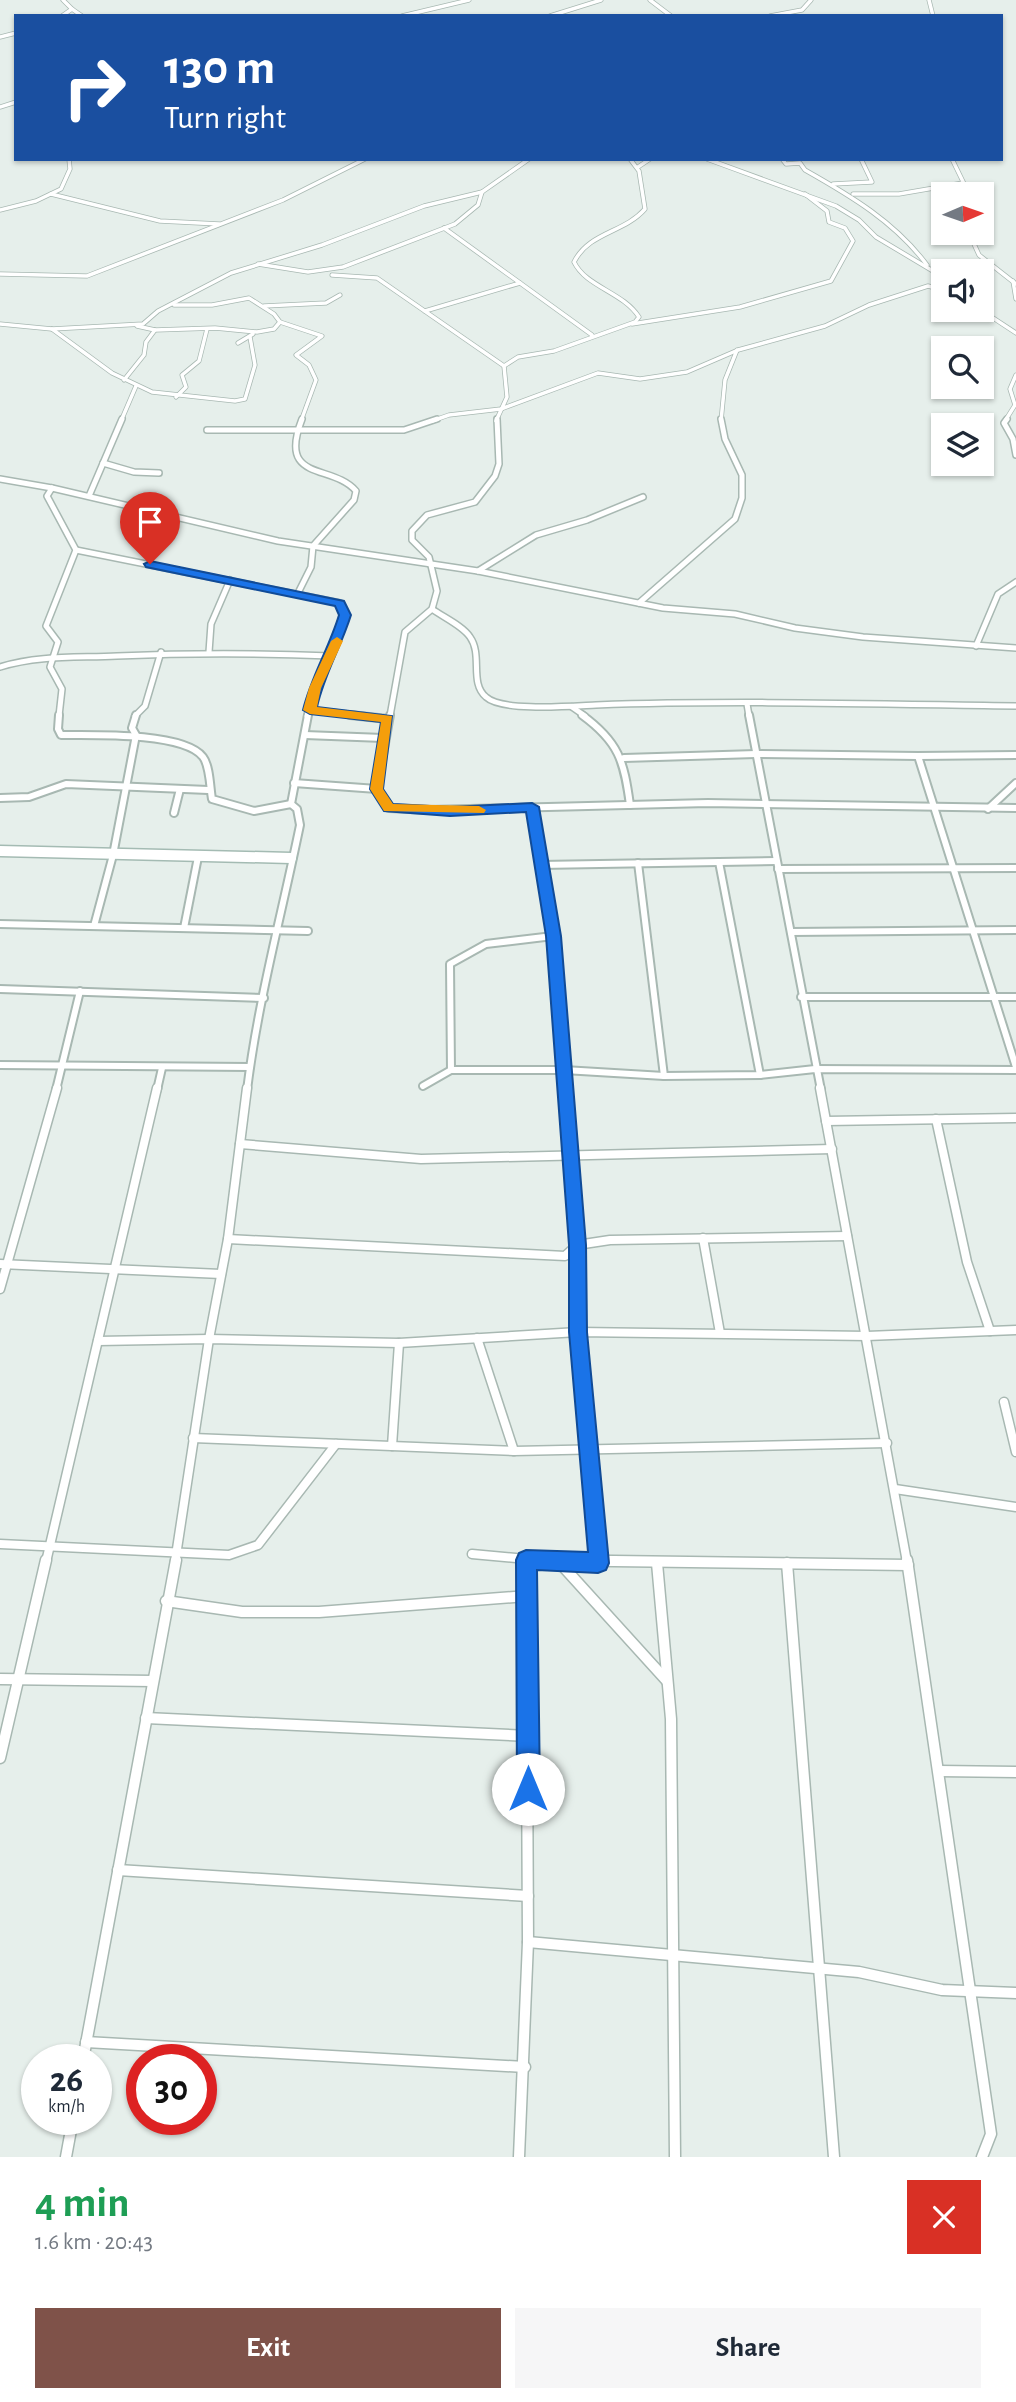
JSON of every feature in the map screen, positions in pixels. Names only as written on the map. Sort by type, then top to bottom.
[{"type":"street","points":[[63,0],[63,3],[79,14]]},
{"type":"street","points":[[410,14],[469,0]]},
{"type":"street","points":[[556,14],[601,0]]},
{"type":"street","points":[[650,0],[669,14]]},
{"type":"street","points":[[781,14],[802,10],[811,0]]},
{"type":"street","points":[[661,14],[662,8]]},
{"type":"street","points":[[65,14],[72,9]]},
{"type":"street","points":[[0,210],[51,194],[65,186],[71,166],[70,161]]},
{"type":"street","points":[[0,274],[87,276],[283,200],[360,161]]},
{"type":"street","points":[[0,324],[51,329],[135,325],[150,320],[158,311],[232,272],[322,245],[339,236],[424,206],[482,192],[526,161]]},
{"type":"street","points":[[628,325],[639,317],[635,308],[609,287],[578,272],[574,262],[587,243],[641,216],[645,209],[644,192],[638,167],[632,161]]},
{"type":"street","points":[[638,167],[647,161]]},
{"type":"street","points":[[713,161],[805,194],[859,220],[876,237],[931,268]]},
{"type":"street","points":[[784,161],[786,164],[800,163],[805,170],[874,210],[914,248],[928,266]]},
{"type":"street","points":[[832,184],[872,182],[862,161]]},
{"type":"street","points":[[953,161],[963,182]]},
{"type":"street","points":[[850,194],[899,194],[931,188]]},
{"type":"street","points":[[324,274],[444,228],[474,209],[482,192]]},
{"type":"street","points":[[51,194],[160,221],[223,224]]},
{"type":"street","points":[[504,366],[518,357],[554,351],[592,335],[628,325],[740,307],[831,281],[853,241],[845,228],[829,222],[827,211],[805,194]]},
{"type":"street","points":[[444,228],[592,335]]},
{"type":"street","points":[[974,245],[979,255],[1014,282],[1016,299]]},
{"type":"street","points":[[256,264],[324,274],[377,278],[504,366],[507,397],[496,427],[499,464],[483,494],[470,504],[427,516],[412,531],[412,540],[432,564],[438,591],[432,609],[406,628],[401,665],[383,738],[377,789],[389,808],[450,811],[765,803],[934,811],[1016,808]]},
{"type":"street","points":[[425,311],[520,283]]},
{"type":"street","points":[[207,430],[393,432],[439,417],[501,409],[598,373],[609,372],[640,379],[701,367],[738,350],[825,326],[869,305],[931,287]]},
{"type":"street","points":[[264,306],[326,303],[340,295]]},
{"type":"street","points":[[170,304],[212,305],[244,298],[255,300],[280,322],[322,336],[296,355],[309,365],[316,380],[302,414],[296,442],[304,464],[318,476],[349,485],[356,491],[354,500],[313,546],[311,567],[298,593]]},
{"type":"street","points":[[994,319],[1016,333]]},
{"type":"street","points":[[135,325],[155,330],[257,332],[274,329],[280,322]]},
{"type":"street","points":[[51,329],[136,386],[176,397],[234,401],[245,399],[255,365],[250,337]]},
{"type":"street","points":[[176,397],[186,387],[182,375],[199,361],[207,329]]},
{"type":"street","points":[[124,380],[144,355],[146,342],[155,330]]},
{"type":"street","points":[[238,343],[257,332]]},
{"type":"street","points":[[639,603],[732,525],[738,516],[742,498],[741,465],[727,446],[721,418],[726,376],[738,350]]},
{"type":"street","points":[[1016,375],[1010,389],[1015,405],[1004,423],[1013,439],[1016,455]]},
{"type":"street","points":[[89,496],[136,386]]},
{"type":"street","points":[[103,463],[134,472],[159,473]]},
{"type":"street","points":[[0,479],[89,496],[237,533],[478,571],[639,603],[702,613],[735,614],[795,628],[863,637],[1016,648]]},
{"type":"street","points":[[52,488],[47,496],[76,550],[72,566],[50,604],[46,626],[59,642],[60,649],[50,667],[62,689],[58,721],[61,735],[136,735],[157,743],[193,749],[204,758],[208,790],[212,799],[254,811],[291,804]]},
{"type":"street","points":[[478,571],[536,535],[587,520],[643,497]]},
{"type":"street","points":[[76,550],[331,599],[343,608],[345,615],[331,656],[315,688],[293,783],[291,804]]},
{"type":"street","points":[[209,652],[211,624],[230,580]]},
{"type":"street","points":[[976,646],[998,594],[1016,582]]},
{"type":"street","points":[[432,609],[470,636],[475,645],[478,684],[485,698],[499,704],[571,706],[674,702],[1016,706]]},
{"type":"street","points":[[94,926],[113,855],[136,735],[132,728],[136,713],[145,706],[161,652]]},
{"type":"street","points":[[0,667],[30,657],[56,655],[209,652],[331,656]]},
{"type":"street","points":[[747,704],[908,1565],[991,2134],[982,2157]]},
{"type":"street","points":[[571,706],[607,733],[624,758],[630,805]]},
{"type":"street","points":[[310,710],[388,719]]},
{"type":"street","points":[[305,735],[383,738]]},
{"type":"street","points":[[624,758],[756,754],[1016,755]]},
{"type":"street","points":[[423,1086],[451,1070],[564,1070],[664,1076],[760,1074],[815,1069],[1016,1069],[918,756]]},
{"type":"street","points":[[293,783],[377,789]]},
{"type":"street","points":[[987,810],[1016,783]]},
{"type":"street","points":[[0,798],[29,797],[66,784],[208,790]]},
{"type":"street","points":[[174,813],[180,789]]},
{"type":"street","points":[[291,804],[297,809],[300,825],[264,998],[254,1031],[228,1239],[209,1339],[177,1553],[86,2042],[525,2067]]},
{"type":"street","points":[[532,807],[553,936],[577,1245],[578,1332],[598,1563]]},
{"type":"street","points":[[0,851],[291,858]]},
{"type":"street","points":[[184,928],[198,856]]},
{"type":"street","points":[[540,865],[719,862],[953,869],[1016,868]]},
{"type":"street","points":[[719,862],[760,1074]]},
{"type":"street","points":[[638,863],[664,1076]]},
{"type":"street","points":[[0,924],[308,930]]},
{"type":"street","points":[[791,932],[1016,930]]},
{"type":"street","points":[[451,1070],[450,964],[463,952],[485,941],[553,936]]},
{"type":"street","points":[[0,989],[264,998]]},
{"type":"street","points":[[0,1289],[4,1264],[62,1066],[80,991]]},
{"type":"street","points":[[801,997],[1016,997]]},
{"type":"street","points":[[0,1065],[250,1068]]},
{"type":"street","points":[[0,1758],[47,1545],[162,1068]]},
{"type":"street","points":[[826,1121],[1016,1118]]},
{"type":"street","points":[[936,1119],[967,1262],[990,1332]]},
{"type":"street","points":[[240,1144],[421,1158],[832,1149]]},
{"type":"street","points":[[228,1239],[565,1256],[577,1245],[610,1240],[847,1236]]},
{"type":"street","points":[[703,1238],[720,1333]]},
{"type":"street","points":[[4,1264],[220,1274]]},
{"type":"street","points":[[98,1341],[209,1339],[399,1343],[578,1332],[621,1335],[720,1333],[867,1336],[1016,1330]]},
{"type":"street","points":[[477,1338],[514,1451]]},
{"type":"street","points":[[392,1446],[399,1343]]},
{"type":"street","points":[[1004,1402],[1016,1452]]},
{"type":"street","points":[[193,1438],[514,1451],[887,1443]]},
{"type":"street","points":[[0,1544],[229,1555],[258,1545],[337,1444]]},
{"type":"street","points":[[895,1489],[1016,1507]]},
{"type":"street","points":[[472,1554],[526,1560],[598,1563],[908,1565]]},
{"type":"street","points":[[519,2157],[525,2067],[528,1942],[526,1560]]},
{"type":"street","points":[[559,1562],[668,1681]]},
{"type":"street","points":[[657,1563],[671,1719],[675,2157]]},
{"type":"street","points":[[787,1563],[834,2157]]},
{"type":"street","points":[[166,1601],[242,1612],[319,1612],[527,1596]]},
{"type":"street","points":[[0,1679],[153,1681]]},
{"type":"street","points":[[146,1718],[529,1736]]},
{"type":"street","points":[[939,1771],[1016,1772]]},
{"type":"street","points":[[118,1870],[528,1896]]},
{"type":"street","points":[[528,1942],[859,1972],[942,1990],[1016,1993]]},
{"type":"street","points":[[66,2157],[70,2135]]},
{"type":"slow traffic","points":[[337,641],[315,688],[310,710],[388,719],[377,789],[389,808],[479,810]]},
{"type":"route","points":[[150,564],[331,599],[340,603],[345,615],[336,645],[315,688],[310,710],[388,719],[377,789],[389,808],[450,811],[532,807],[553,936],[577,1245],[578,1332],[598,1563],[526,1560],[528,1789]]}]
